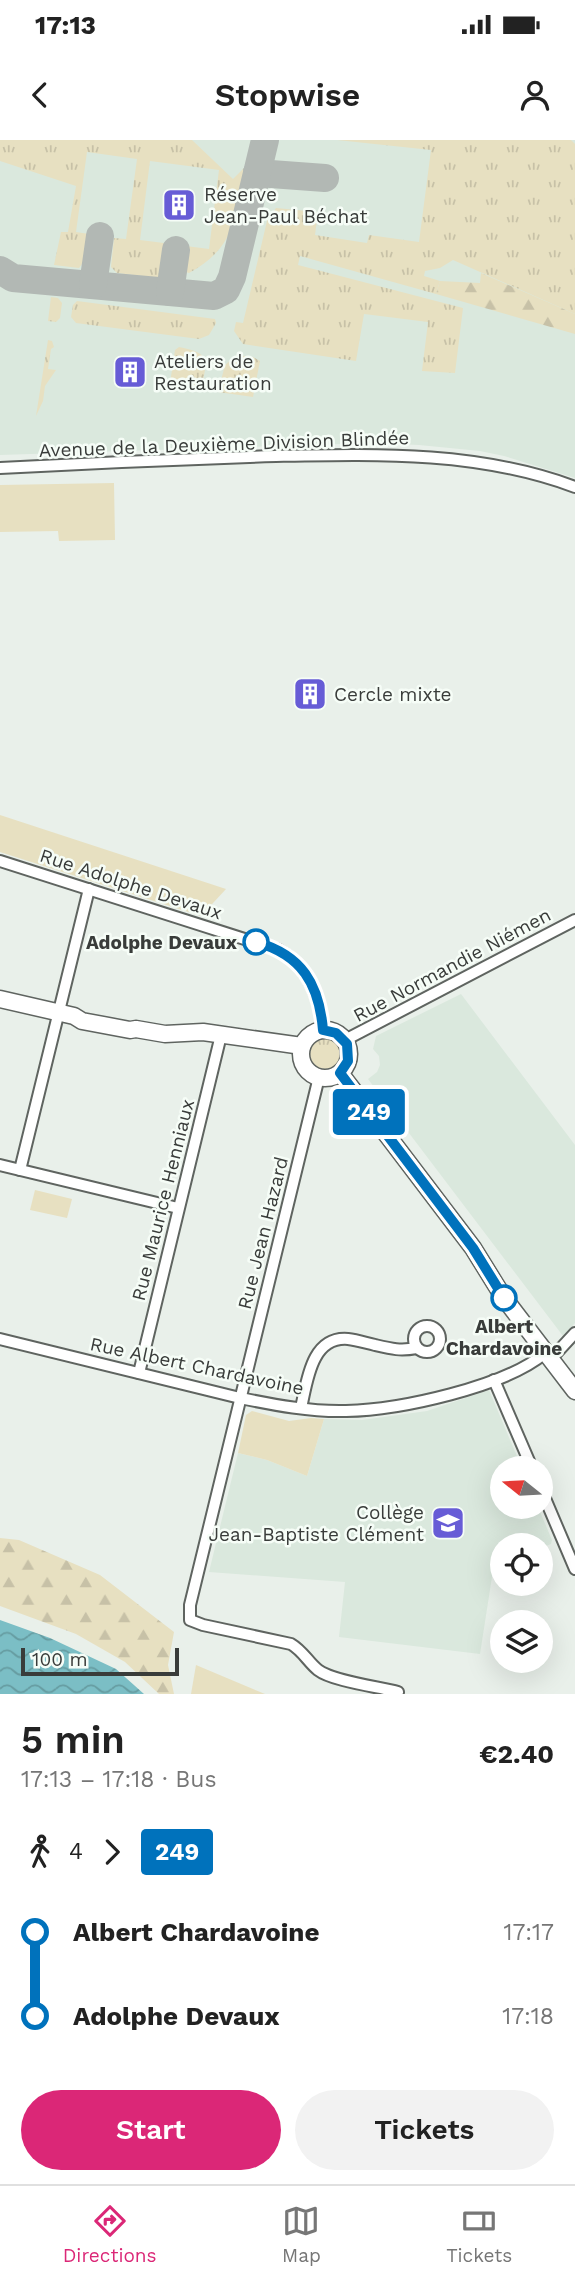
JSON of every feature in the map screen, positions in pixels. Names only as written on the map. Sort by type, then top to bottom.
[{"type":"main road","points":[[0,999],[67,1015],[85,1013],[122,1020],[134,1025],[136,1029],[164,1034],[202,1032],[302,1046]]},
{"type":"main road","points":[[323,1030],[336,1033],[345,1041],[349,1055],[340,1073],[331,1077],[319,1077],[306,1068],[302,1061],[302,1046],[307,1037],[323,1030]]},
{"type":"main road","points":[[340,1073],[473,1248],[504,1298],[575,1391]]},
{"type":"street","name":"Avenue de la Deuxième Division Blindée","points":[[0,468],[196,458],[352,454],[415,456],[468,460],[531,471],[575,487]]},
{"type":"street","name":"Rue Adolphe Devaux","points":[[0,861],[273,947],[287,954],[304,972],[317,995],[323,1030]]},
{"type":"street","points":[[20,1170],[67,1015],[89,889]]},
{"type":"street","name":"Rue Normandie Niémen","points":[[345,1041],[575,920]]},
{"type":"street","name":"Rue Maurice Henniaux","points":[[139,1373],[220,1035]]},
{"type":"street","name":"Rue Jean Hazard","points":[[319,1077],[190,1605],[190,1620],[291,1644],[303,1651],[319,1670],[332,1677],[398,1692]]},
{"type":"street","points":[[0,1165],[178,1208]]},
{"type":"street","name":"Rue Albert Chardavoine","points":[[0,1339],[240,1398],[344,1412],[382,1409],[441,1397],[494,1380],[548,1356],[575,1333]]},
{"type":"street","points":[[301,1408],[315,1357],[331,1342],[346,1339],[401,1351],[417,1348]]},
{"type":"street","points":[[494,1380],[527,1456]]},
{"type":"street","points":[[553,1517],[575,1569]]},
{"type":"shaded area","points":[[0,140],[575,140],[575,478],[480,451],[374,443],[0,455]]},
{"type":"shaded area","points":[[461,994],[575,1145],[575,1323],[563,1336],[368,1079],[377,1072],[380,1065],[379,1056],[373,1049],[376,1036]]},
{"type":"shaded area","name":"Collège Jean-Baptiste Clément","points":[[489,1390],[517,1456],[490,1456],[490,1519],[543,1519],[549,1533],[490,1533],[490,1590],[480,1654],[339,1637],[345,1582],[209,1572],[238,1453],[267,1460],[307,1476],[324,1419],[362,1420],[427,1411]]},
{"type":"green space","points":[[0,140],[192,140],[233,179],[246,166],[246,174],[237,211],[224,242],[218,251],[189,273],[183,267],[186,246],[209,249],[219,170],[150,161],[140,240],[164,243],[162,252],[168,253],[165,274],[159,278],[117,273],[111,267],[114,238],[126,239],[137,159],[87,152],[76,232],[89,234],[86,259],[79,268],[54,265],[61,232],[68,232],[76,186],[0,161]]},
{"type":"green space","points":[[337,140],[571,140],[575,144],[575,314],[453,260],[440,268],[425,271],[424,276],[440,281],[436,294],[300,256],[298,265],[463,308],[455,373],[422,371],[428,322],[364,314],[356,361],[243,344],[234,331],[236,322],[243,323],[267,221],[276,208],[318,212],[315,235],[367,243],[369,235],[419,242],[431,150]]},
{"type":"green space","points":[[481,273],[575,314],[575,334],[436,294],[440,281],[480,283]]},
{"type":"green space","points":[[51,297],[58,298],[62,303],[60,318],[56,322],[48,321]]},
{"type":"green space","points":[[77,301],[215,319],[216,323],[209,335],[199,339],[76,323],[71,317],[73,305]]},
{"type":"green space","points":[[48,340],[52,341],[54,347],[51,349],[48,369],[56,370],[45,386],[43,401],[36,416]]},
{"type":"green space","points":[[179,347],[197,352],[205,360],[201,390],[176,387],[177,384],[170,383],[175,350]]},
{"type":"green space","points":[[237,355],[253,357],[260,361],[253,397],[218,392],[225,365]]},
{"type":"green space","points":[[114,483],[115,540],[59,541],[58,531],[0,532],[0,485]]},
{"type":"green space","points":[[0,815],[226,889],[201,916],[0,852]]},
{"type":"green space","points":[[325,1039],[331,1040],[339,1048],[339,1060],[331,1068],[325,1069],[319,1068],[311,1060],[310,1054],[311,1048],[319,1040]]},
{"type":"green space","points":[[35,1190],[72,1199],[67,1218],[30,1210]]},
{"type":"green space","points":[[252,1411],[289,1421],[324,1419],[307,1476],[267,1460],[238,1453],[246,1415]]},
{"type":"green space","points":[[0,1538],[19,1540],[100,1575],[174,1632],[168,1665],[174,1694],[159,1694],[125,1662],[76,1634],[0,1606]]},
{"type":"green space","points":[[196,1665],[265,1694],[191,1694]]},
{"type":"water","points":[[0,1620],[50,1638],[116,1669],[144,1694],[0,1694]]},
{"type":"taxiway","points":[[0,270],[13,278],[214,296],[226,290],[232,277],[265,140]]},
{"type":"taxiway","points":[[257,173],[325,178]]},
{"type":"taxiway","points":[[93,285],[100,236]]},
{"type":"taxiway","points":[[170,292],[176,250]]},
{"type":"bus line","name":"249","points":[[256,942],[287,954],[304,972],[317,995],[323,1030],[336,1033],[347,1044],[348,1061],[340,1073],[473,1248],[504,1298]]},
{"type":"place","name":"Réserve Jean-Paul Béchat","points":[[179,205]]},
{"type":"place","name":"Ateliers de Restauration","points":[[130,372]]},
{"type":"place","name":"Cercle mixte","points":[[310,694]]},
{"type":"place","name":"Adolphe Devaux","points":[[256,942]]},
{"type":"place","name":"Albert Chardavoine","points":[[504,1298]]},
{"type":"place","name":"Collège Jean-Baptiste Clément","points":[[448,1523]]}]
